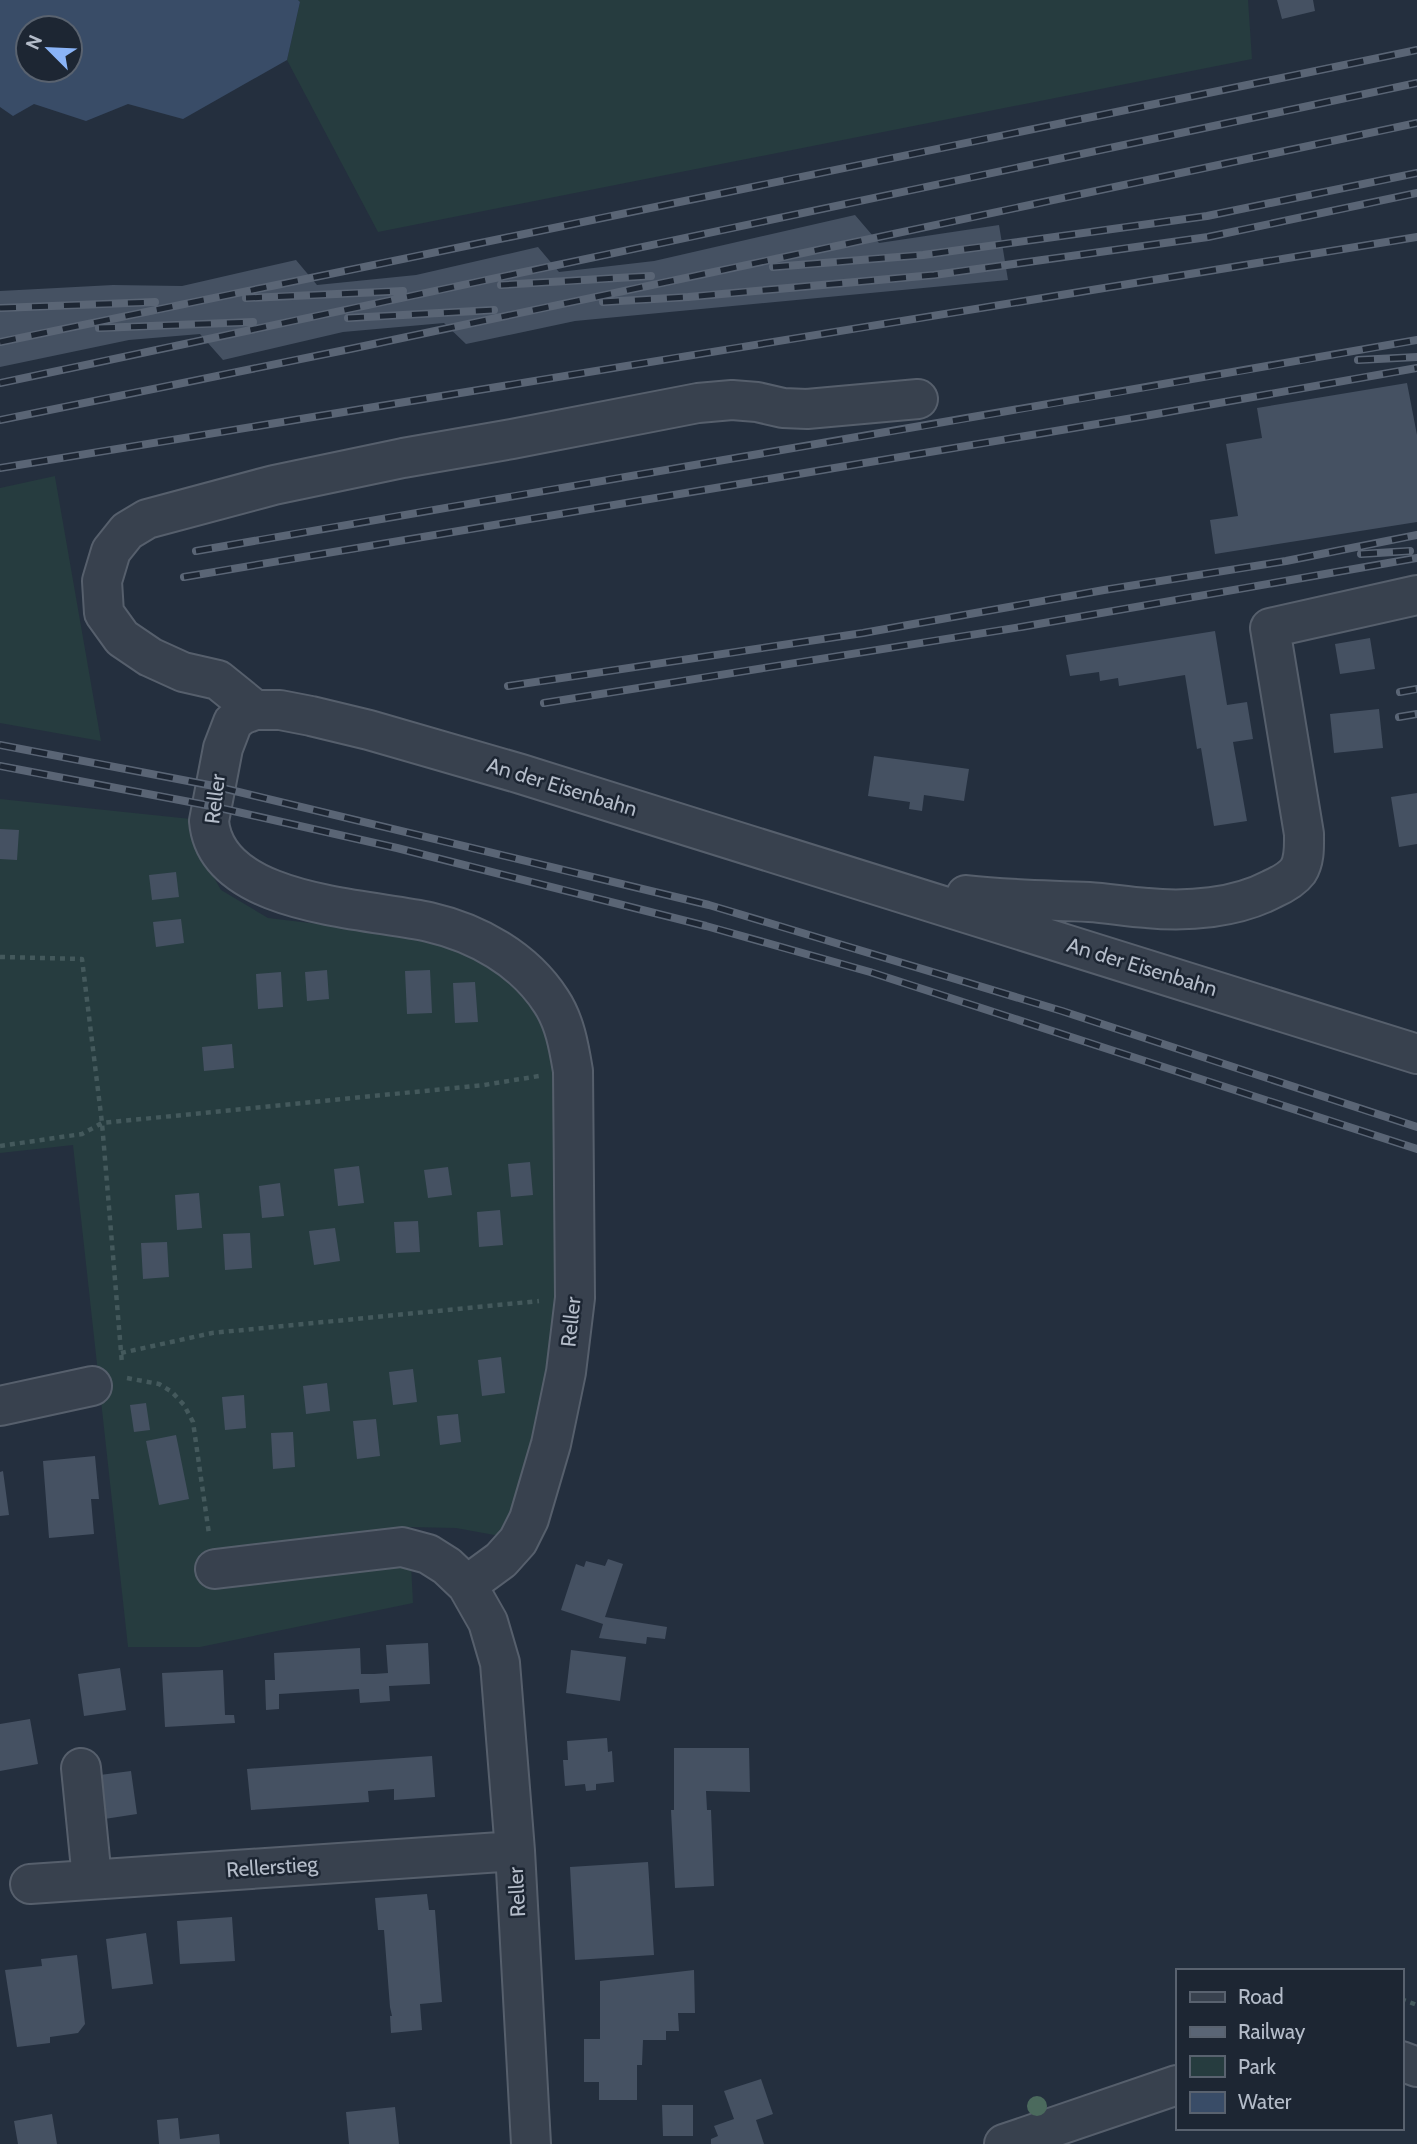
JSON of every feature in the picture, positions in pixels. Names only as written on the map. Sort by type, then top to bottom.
[{"type":"street","points":[[254,710],[218,680],[184,672],[150,657],[122,638],[104,612],[102,582],[111,551],[127,531],[147,519],[274,485],[403,458],[698,404],[732,400],[807,409],[918,398]]},
{"type":"street","name":"An der Eisenbahn","points":[[867,881],[1010,900],[1091,902],[1150,909],[1189,909],[1224,905],[1262,895],[1283,884],[1298,870],[1304,852],[1304,834],[1270,628],[1417,595]]},
{"type":"street","name":"An der Eisenbahn","points":[[254,710],[280,710],[369,730],[521,774],[1417,1054]]},
{"type":"street","name":"Reller","points":[[254,710],[233,723],[223,748],[209,821],[215,844],[237,871],[275,891],[347,908],[430,922],[471,936],[510,957],[538,984],[552,1002],[563,1024],[569,1046],[573,1072],[575,1298],[566,1372],[551,1444],[529,1519],[518,1541],[501,1560],[467,1585],[488,1622],[500,1663],[531,2144]]},
{"type":"street","points":[[0,1406],[107,1382]]},
{"type":"street","points":[[215,1569],[402,1547],[428,1554],[447,1566],[467,1585]]},
{"type":"street","points":[[81,1768],[92,1879]]},
{"type":"street","name":"Rellerstieg","points":[[30,1884],[514,1851]]},
{"type":"street","points":[[1004,2144],[1176,2085]]},
{"type":"path","points":[[0,957],[82,959],[102,1123],[121,1353],[107,1382],[159,1384],[172,1392],[184,1405],[193,1422],[215,1569]]},
{"type":"path","points":[[0,1146],[82,1134],[102,1123],[484,1084],[573,1072]]},
{"type":"path","points":[[121,1353],[212,1333],[575,1298]]},
{"type":"green space","points":[[298,0],[1248,0],[1252,59],[378,232],[287,60],[300,2]]},
{"type":"green space","points":[[55,476],[101,741],[0,723],[0,488]]},
{"type":"green space","points":[[0,799],[191,819],[196,846],[221,890],[268,918],[444,939],[502,968],[559,1042],[567,1291],[536,1460],[500,1536],[456,1528],[409,1527],[413,1603],[200,1647],[128,1647],[73,1145],[0,1153]]},
{"type":"water","points":[[0,0],[300,2],[287,60],[183,119],[128,104],[86,121],[34,104],[13,116],[0,107]]},
{"type":"building","points":[[1277,0],[1313,0],[1315,11],[1282,19]]},
{"type":"building","points":[[855,215],[879,243],[999,225],[1008,280],[575,321],[466,344],[444,323],[343,332],[223,360],[200,334],[129,340],[0,367],[0,291],[113,285],[182,286],[296,260],[317,285],[416,275],[538,247],[559,272],[654,261]]},
{"type":"building","points":[[1407,383],[1417,435],[1417,522],[1215,554],[1210,520],[1238,516],[1226,444],[1262,438],[1257,408]]},
{"type":"building","points":[[1215,631],[1227,705],[1247,702],[1253,739],[1233,742],[1247,821],[1214,826],[1201,748],[1197,749],[1185,675],[1119,686],[1118,678],[1100,681],[1099,672],[1070,676],[1066,655]]},
{"type":"building","points":[[1370,638],[1375,669],[1340,674],[1335,644]]},
{"type":"building","points":[[1379,709],[1383,748],[1334,753],[1330,714]]},
{"type":"building","points":[[874,756],[969,769],[964,801],[924,795],[922,811],[909,809],[910,802],[868,796]]},
{"type":"building","points":[[1417,793],[1417,844],[1399,847],[1391,797]]},
{"type":"building","points":[[0,829],[19,830],[17,860],[0,859]]},
{"type":"building","points":[[176,872],[179,897],[152,900],[149,875]]},
{"type":"building","points":[[181,919],[184,943],[156,947],[153,922]]},
{"type":"building","points":[[327,970],[329,999],[307,1001],[305,972]]},
{"type":"building","points":[[430,970],[432,1013],[407,1014],[405,971]]},
{"type":"building","points":[[281,972],[283,1007],[258,1009],[256,974]]},
{"type":"building","points":[[475,982],[478,1022],[455,1023],[453,983]]},
{"type":"building","points":[[232,1044],[234,1068],[204,1071],[202,1047]]},
{"type":"building","points":[[530,1162],[533,1195],[511,1197],[508,1164]]},
{"type":"building","points":[[359,1166],[364,1203],[338,1206],[334,1169]]},
{"type":"building","points":[[448,1167],[452,1195],[428,1198],[424,1170]]},
{"type":"building","points":[[280,1183],[284,1216],[262,1218],[259,1186]]},
{"type":"building","points":[[199,1193],[202,1228],[177,1230],[175,1195]]},
{"type":"building","points":[[500,1210],[503,1245],[479,1247],[477,1212]]},
{"type":"building","points":[[418,1221],[420,1252],[396,1253],[394,1222]]},
{"type":"building","points":[[335,1228],[340,1261],[314,1265],[309,1231]]},
{"type":"building","points":[[250,1233],[252,1268],[225,1270],[223,1234]]},
{"type":"building","points":[[167,1242],[169,1277],[143,1279],[141,1243]]},
{"type":"building","points":[[501,1357],[505,1393],[482,1396],[478,1360]]},
{"type":"building","points":[[413,1369],[417,1402],[393,1405],[389,1372]]},
{"type":"building","points":[[327,1383],[330,1411],[306,1414],[303,1386]]},
{"type":"building","points":[[244,1395],[246,1428],[225,1430],[222,1397]]},
{"type":"building","points":[[146,1403],[150,1430],[134,1432],[130,1405]]},
{"type":"building","points":[[458,1414],[461,1442],[440,1445],[437,1416]]},
{"type":"building","points":[[376,1419],[380,1456],[357,1459],[353,1421]]},
{"type":"building","points":[[293,1432],[295,1467],[273,1469],[271,1433]]},
{"type":"building","points":[[176,1435],[189,1499],[159,1505],[146,1441]]},
{"type":"building","points":[[95,1456],[99,1499],[91,1499],[94,1534],[49,1538],[43,1461]]},
{"type":"building","points":[[3,1471],[9,1515],[0,1516],[0,1472]]},
{"type":"building","points":[[608,1559],[623,1564],[605,1617],[667,1627],[665,1639],[647,1637],[646,1644],[599,1638],[603,1624],[561,1610],[576,1564],[584,1567],[586,1561],[605,1566]]},
{"type":"building","points":[[428,1643],[430,1684],[389,1686],[390,1701],[360,1703],[359,1689],[279,1694],[279,1709],[266,1710],[265,1680],[275,1680],[274,1653],[360,1648],[361,1674],[374,1674],[388,1673],[386,1645]]},
{"type":"building","points":[[571,1650],[626,1657],[620,1701],[566,1693]]},
{"type":"building","points":[[120,1668],[126,1710],[84,1716],[78,1674]]},
{"type":"building","points":[[223,1670],[225,1715],[234,1715],[235,1723],[165,1727],[162,1673]]},
{"type":"building","points":[[30,1719],[38,1764],[0,1771],[0,1724]]},
{"type":"building","points":[[607,1738],[608,1752],[612,1751],[614,1782],[596,1784],[596,1790],[586,1791],[585,1784],[565,1786],[563,1760],[568,1760],[567,1741]]},
{"type":"building","points":[[674,1748],[749,1748],[750,1792],[706,1791],[707,1810],[711,1810],[714,1886],[675,1888],[671,1810],[674,1810]]},
{"type":"building","points":[[432,1756],[435,1797],[394,1800],[394,1789],[368,1791],[369,1802],[251,1810],[247,1769]]},
{"type":"building","points":[[131,1771],[137,1814],[98,1820],[92,1776]]},
{"type":"building","points":[[648,1862],[654,1955],[575,1960],[570,1867]]},
{"type":"building","points":[[427,1894],[429,1910],[435,1910],[442,2002],[420,2004],[422,2030],[391,2033],[392,2016],[384,1930],[378,1930],[375,1898]]},
{"type":"building","points":[[232,1917],[235,1961],[180,1964],[177,1921]]},
{"type":"building","points":[[146,1933],[153,1984],[112,1989],[106,1939]]},
{"type":"building","points":[[77,1955],[85,2024],[78,2033],[50,2037],[50,2043],[17,2047],[5,1970],[42,1966],[41,1959]]},
{"type":"building","points":[[694,1970],[695,2013],[678,2013],[679,2031],[666,2031],[666,2040],[643,2040],[642,2065],[637,2065],[637,2100],[599,2100],[599,2082],[584,2082],[584,2039],[600,2039],[600,1981]]},
{"type":"building","points":[[761,2079],[773,2114],[756,2120],[764,2144],[711,2144],[711,2139],[718,2136],[714,2126],[734,2119],[724,2091]]},
{"type":"building","points":[[662,2105],[693,2105],[693,2136],[663,2136]]},
{"type":"building","points":[[395,2107],[399,2144],[349,2144],[346,2112]]},
{"type":"building","points":[[52,2114],[57,2144],[18,2144],[14,2121]]},
{"type":"building","points":[[178,2118],[180,2139],[219,2134],[220,2144],[159,2144],[157,2120]]},
{"type":"railway","points":[[0,342],[1417,50]]},
{"type":"railway","points":[[0,383],[1417,83]]},
{"type":"railway","points":[[0,420],[350,349],[1417,123]]},
{"type":"railway","points":[[773,267],[923,255],[1207,216],[1417,173]]},
{"type":"railway","points":[[603,302],[934,275],[1208,237],[1417,193]]},
{"type":"railway","points":[[0,468],[1417,237]]},
{"type":"railway","points":[[501,285],[651,276]]},
{"type":"railway","points":[[246,298],[403,291]]},
{"type":"railway","points":[[0,308],[155,302]]},
{"type":"railway","points":[[348,318],[494,310]]},
{"type":"railway","points":[[99,328],[253,322]]},
{"type":"railway","points":[[196,551],[1417,340]]},
{"type":"railway","points":[[1358,360],[1417,357]]},
{"type":"railway","points":[[184,577],[1417,368]]},
{"type":"railway","points":[[508,686],[863,633],[1286,561],[1417,535]]},
{"type":"railway","points":[[1361,554],[1410,551]]},
{"type":"railway","points":[[544,703],[1021,627],[1417,558]]},
{"type":"railway","points":[[1400,692],[1417,689]]},
{"type":"railway","points":[[1399,717],[1417,714]]},
{"type":"railway","points":[[0,745],[214,786],[709,905],[1062,1011],[1417,1127]]},
{"type":"railway","points":[[0,766],[211,806],[397,848],[706,926],[870,972],[1417,1149]]}]
